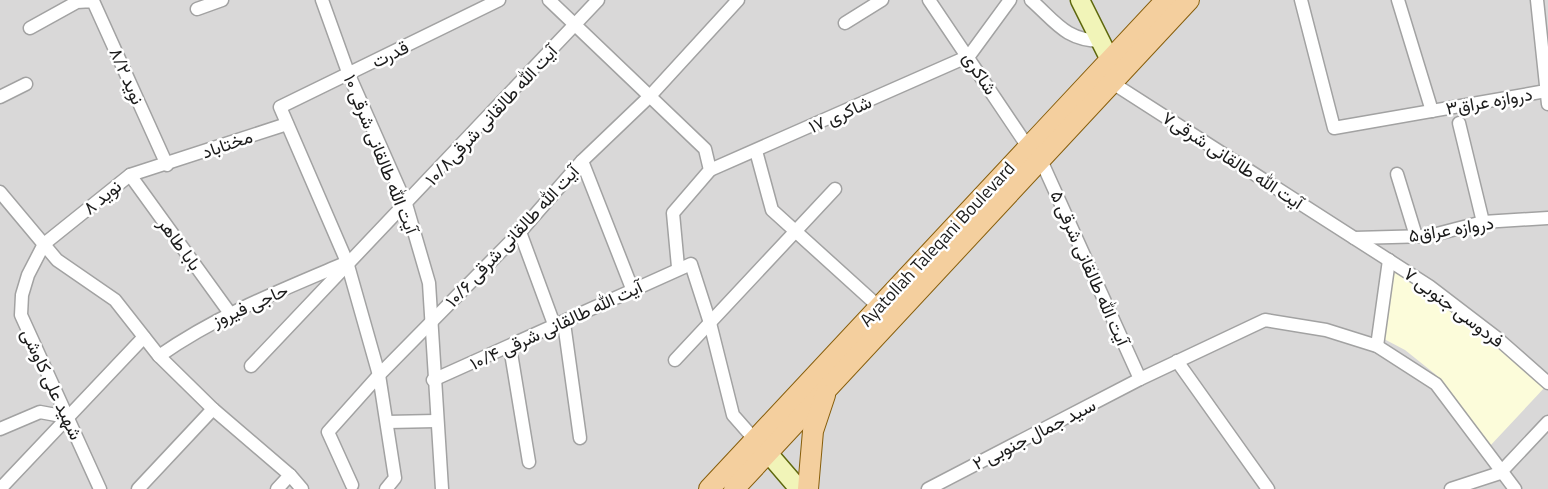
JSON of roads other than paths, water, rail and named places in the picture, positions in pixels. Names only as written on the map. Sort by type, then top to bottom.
[{"type":"main road","name":"Ayatollah Taleqani Boulevard","points":[[709,489],[827,388],[1034,152],[1110,60],[1166,0]]},
{"type":"main road","name":"Ayatollah Taleqani Boulevard","points":[[734,489],[761,446],[878,306],[1034,152],[1111,82],[1189,0]]},
{"type":"main road","points":[[808,489],[813,431],[827,388]]},
{"type":"street","points":[[197,9],[222,0]]},
{"type":"street","name":"آیت الله طالقانی شرقی ۱۰","points":[[322,0],[349,75],[406,204],[429,283],[433,380],[442,489]]},
{"type":"street","name":"قدرت","points":[[287,124],[280,106],[349,75],[482,4],[499,0]]},
{"type":"street","points":[[549,0],[705,149],[710,170],[673,213],[678,267],[691,264],[710,323],[733,415],[799,489]]},
{"type":"street","name":"آیت الله طالقانی شرقی۱۰/۸","points":[[251,366],[347,262],[406,204],[598,0]]},
{"type":"street","name":"آیت الله طالقانی شرقی ۱۰/۶","points":[[352,484],[328,432],[379,375],[520,232],[582,161],[650,96],[738,0]]},
{"type":"street","points":[[845,23],[882,0]]},
{"type":"street","name":"شاکری","points":[[929,0],[1034,152]]},
{"type":"street","points":[[969,56],[1010,0]]},
{"type":"street","points":[[1031,0],[1072,36],[1083,41],[1101,41]]},
{"type":"street","points":[[1080,0],[1110,60]]},
{"type":"street","name":"دروازه عراق۳","points":[[1301,0],[1334,128],[1431,111],[1547,97]]},
{"type":"street","points":[[1398,0],[1431,111]]},
{"type":"street","points":[[1537,0],[1546,64],[1547,97]]},
{"type":"street","points":[[30,28],[76,1]]},
{"type":"street","name":"نوید ۸/۲","points":[[76,1],[93,1],[167,165]]},
{"type":"street","name":"شاکری ۱۷","points":[[710,170],[969,56]]},
{"type":"street","name":"آیت الله طالقانی شرقی۷","points":[[1111,82],[1354,238]]},
{"type":"street","points":[[0,97],[26,84]]},
{"type":"street","points":[[1459,123],[1483,222]]},
{"type":"street","points":[[287,124],[347,262],[379,375],[395,478],[386,489]]},
{"type":"street","name":"مختاباد","points":[[167,165],[287,124]]},
{"type":"street","points":[[756,151],[772,210],[878,306]]},
{"type":"street","name":"آیت الله طالقانی شرقی ۵","points":[[1034,152],[1140,379]]},
{"type":"street","points":[[582,161],[633,291]]},
{"type":"street","name":"نوید ۸","points":[[44,244],[130,175],[167,165]]},
{"type":"street","points":[[1397,174],[1416,236]]},
{"type":"street","name":"بابا طاهر","points":[[130,175],[229,312]]},
{"type":"street","points":[[675,360],[836,189]]},
{"type":"street","points":[[0,192],[57,260],[115,300],[159,356],[213,409],[290,475],[302,489]]},
{"type":"street","name":"دروازه عراق۵","points":[[1354,238],[1430,236],[1483,222],[1548,218]]},
{"type":"street","points":[[520,232],[559,325],[580,438]]},
{"type":"street","name":"فردوسی جنوبی ۷","points":[[1354,238],[1429,286],[1497,338],[1548,383]]},
{"type":"street","name":"شهید علی کاوشی","points":[[44,244],[28,275],[22,295],[21,315],[100,489]]},
{"type":"street","points":[[1377,346],[1389,260]]},
{"type":"street","name":"حاجی فیروز","points":[[159,356],[194,331],[229,312],[347,262]]},
{"type":"street","name":"آیت الله طالقانی شرقی ۱۰/۴","points":[[433,380],[633,291],[678,267]]},
{"type":"street","name":"سید جمال جنوبی ۲","points":[[928,489],[1140,379],[1265,320],[1326,330],[1377,346],[1436,384],[1500,473],[1515,489]]},
{"type":"street","points":[[0,489],[144,338]]},
{"type":"street","points":[[510,347],[529,462]]},
{"type":"street","points":[[1177,361],[1268,489]]},
{"type":"street","points":[[138,489],[213,409]]},
{"type":"street","points":[[0,429],[40,412],[67,417]]},
{"type":"street","points":[[387,422],[436,420]]},
{"type":"street","points":[[1451,489],[1500,473],[1548,422]]},
{"type":"street","points":[[277,489],[290,475]]}]
